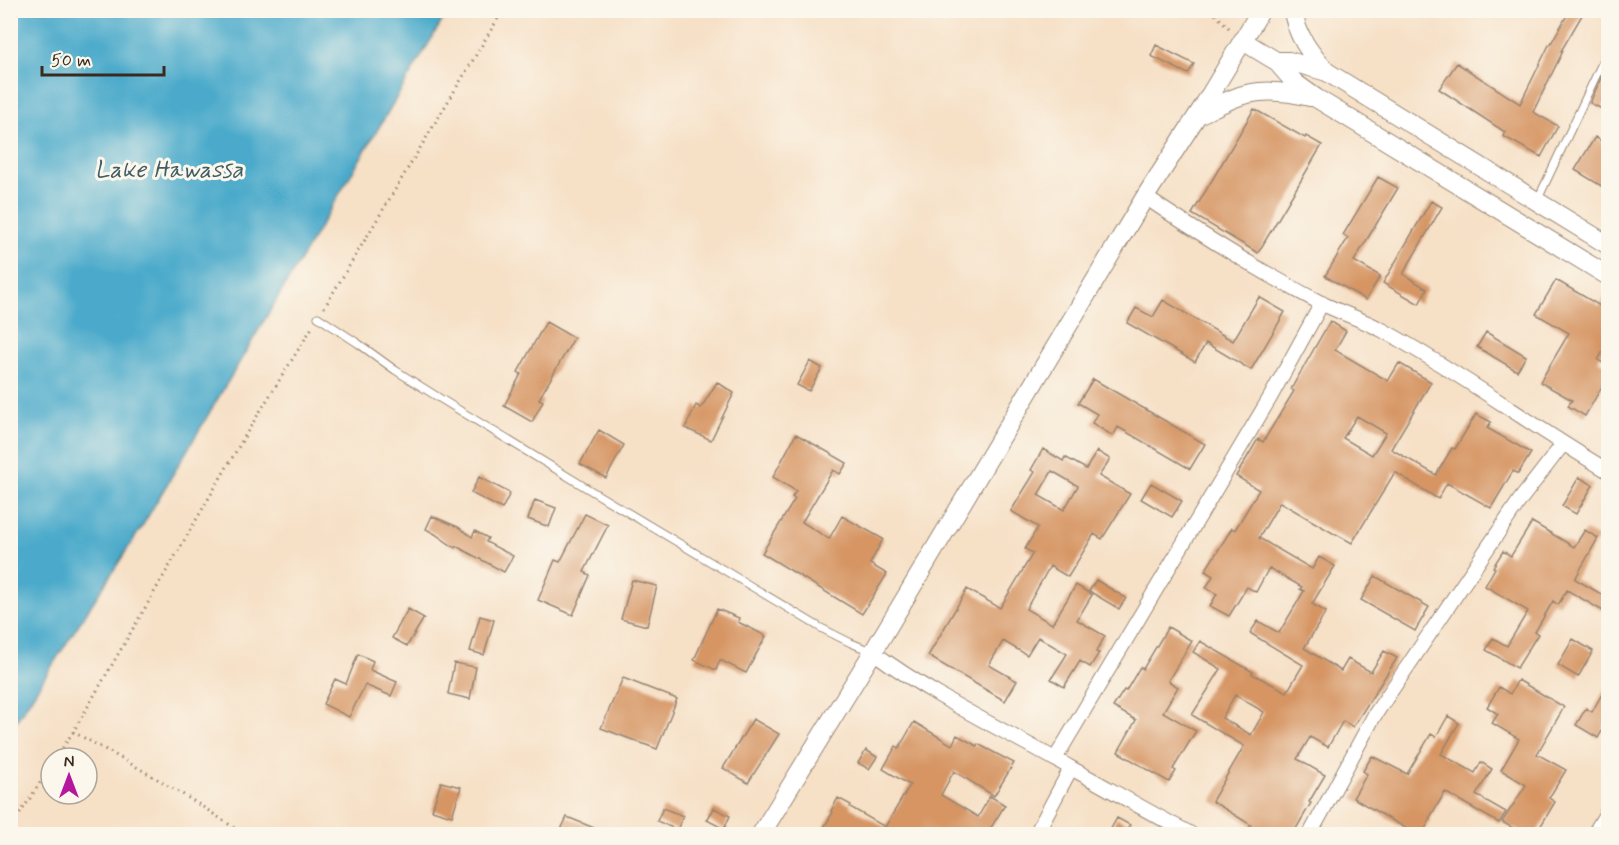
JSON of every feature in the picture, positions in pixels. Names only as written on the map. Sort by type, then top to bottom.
[{"type":"main road","points":[[761,834],[873,652],[1145,197],[1261,10]]},
{"type":"main road","points":[[1293,10],[1294,21],[1303,42],[1313,57],[1328,72],[1608,246]]},
{"type":"main road","points":[[1243,40],[1276,61],[1295,83],[1316,98],[1601,272]]},
{"type":"main road","points":[[1276,61],[1289,61],[1328,72]]},
{"type":"main road","points":[[1197,115],[1250,93],[1281,91],[1316,98]]},
{"type":"main road","points":[[1374,133],[1388,109]]},
{"type":"street","points":[[1145,197],[1197,232],[1322,303],[1382,330],[1441,364],[1608,471]]},
{"type":"street","points":[[1601,272],[1608,246]]},
{"type":"street","points":[[1055,759],[1271,396],[1322,303]]},
{"type":"street","points":[[1310,834],[1374,717],[1520,500],[1563,444]]},
{"type":"street","points":[[873,652],[901,673],[968,713],[1191,834]]},
{"type":"street","points":[[1036,834],[1071,768]]},
{"type":"street","points":[[1594,834],[1608,811]]},
{"type":"lane","points":[[1537,201],[1603,61]]},
{"type":"lane","points":[[318,317],[404,376],[590,490],[821,628],[873,652]]},
{"type":"path","points":[[64,746],[246,434],[503,10]]},
{"type":"path","points":[[1211,10],[1243,40]]},
{"type":"path","points":[[73,732],[160,780],[243,834]]},
{"type":"path","points":[[10,829],[39,784]]},
{"type":"water","name":"Lake Hawassa","points":[[11,10],[448,11],[141,528],[11,729]]},
{"type":"building","points":[[1570,10],[1585,10],[1561,51],[1563,51],[1533,112],[1558,126],[1541,157],[1503,136],[1505,132],[1439,89],[1457,63],[1520,104],[1549,45]]},
{"type":"building","points":[[1156,45],[1194,64],[1188,74],[1151,56]]},
{"type":"building","points":[[1608,62],[1608,98],[1602,109],[1590,103]]},
{"type":"building","points":[[1254,109],[1322,145],[1258,253],[1192,214]]},
{"type":"building","points":[[1595,137],[1608,145],[1608,190],[1575,170]]},
{"type":"building","points":[[1378,177],[1398,188],[1354,261],[1380,276],[1366,300],[1325,276],[1348,238],[1343,235]]},
{"type":"building","points":[[1431,201],[1442,207],[1403,274],[1427,289],[1419,304],[1383,283]]},
{"type":"building","points":[[1556,280],[1600,306],[1608,291],[1608,343],[1598,360],[1608,366],[1608,376],[1585,416],[1568,406],[1572,400],[1540,382],[1569,333],[1536,314]]},
{"type":"building","points":[[1259,297],[1285,312],[1251,370],[1206,343],[1195,362],[1127,323],[1136,308],[1153,317],[1163,300],[1233,341]]},
{"type":"building","points":[[1330,321],[1346,331],[1335,350],[1388,381],[1399,363],[1431,382],[1391,449],[1436,475],[1476,414],[1491,422],[1487,428],[1531,453],[1518,474],[1513,471],[1491,508],[1447,483],[1438,499],[1395,472],[1352,543],[1280,502],[1259,538],[1312,569],[1319,557],[1335,566],[1312,604],[1326,612],[1304,648],[1341,671],[1348,659],[1371,672],[1384,651],[1397,658],[1353,727],[1343,721],[1328,747],[1310,737],[1297,759],[1325,775],[1293,834],[1259,834],[1249,828],[1251,825],[1212,801],[1244,746],[1192,715],[1221,669],[1193,652],[1200,641],[1253,672],[1252,674],[1287,692],[1303,665],[1250,633],[1258,621],[1279,633],[1304,591],[1300,589],[1302,587],[1269,568],[1256,592],[1247,587],[1229,616],[1210,606],[1217,594],[1206,588],[1213,576],[1205,571],[1232,528],[1235,530],[1259,490],[1236,476],[1258,439],[1263,442],[1294,391],[1291,389]],"holes":[[[1357,416],[1386,433],[1372,455],[1343,438]],[[1235,695],[1264,712],[1251,735],[1222,718]]]},
{"type":"building","points":[[546,322],[574,338],[539,399],[543,401],[532,422],[504,406],[521,374],[518,372]]},
{"type":"building","points":[[1486,332],[1526,356],[1517,371],[1477,347]]},
{"type":"building","points":[[810,361],[822,368],[809,391],[797,385]]},
{"type":"building","points":[[1093,379],[1205,444],[1190,469],[1118,427],[1113,436],[1092,423],[1097,414],[1078,403]]},
{"type":"building","points":[[717,382],[734,393],[711,440],[685,428],[696,405],[701,408]]},
{"type":"building","points":[[599,430],[624,445],[606,478],[580,464]]},
{"type":"building","points":[[796,434],[847,463],[840,474],[833,470],[802,522],[829,539],[842,516],[883,539],[870,564],[887,574],[862,614],[762,553],[795,499],[792,497],[796,491],[773,477]]},
{"type":"building","points":[[1043,449],[1063,461],[1065,457],[1086,469],[1097,451],[1110,459],[1099,476],[1130,494],[1102,539],[1094,534],[1068,577],[1050,566],[1026,609],[1052,624],[1076,585],[1092,595],[1077,620],[1105,636],[1096,652],[1099,653],[1090,667],[1080,661],[1064,687],[1051,679],[1067,654],[1038,637],[1027,655],[1003,641],[989,665],[1017,681],[1005,701],[928,656],[967,589],[1000,608],[1033,553],[1025,549],[1038,527],[1011,511],[1035,472],[1031,470]],"holes":[[[1052,471],[1078,486],[1064,510],[1038,495]]]},
{"type":"building","points":[[479,477],[510,493],[502,509],[471,493]]},
{"type":"building","points":[[1579,477],[1593,485],[1576,514],[1562,506]]},
{"type":"building","points":[[1151,483],[1182,501],[1172,517],[1141,499]]},
{"type":"building","points":[[535,500],[556,508],[549,527],[528,519]]},
{"type":"building","points":[[585,514],[608,525],[584,572],[590,575],[573,615],[538,600],[555,560],[560,562]]},
{"type":"building","points":[[432,516],[458,527],[472,537],[475,531],[488,538],[486,542],[513,556],[504,572],[456,546],[455,548],[426,529]]},
{"type":"building","points":[[1532,522],[1574,547],[1585,530],[1598,538],[1575,579],[1608,598],[1608,614],[1567,590],[1558,605],[1553,601],[1535,632],[1538,634],[1517,668],[1486,650],[1493,638],[1507,646],[1528,611],[1485,586],[1503,551],[1511,556]]},
{"type":"building","points":[[1375,576],[1429,607],[1415,631],[1361,600]]},
{"type":"building","points":[[632,580],[657,586],[647,626],[621,619]]},
{"type":"building","points":[[1096,580],[1126,598],[1119,609],[1089,591]]},
{"type":"building","points":[[408,609],[424,618],[407,646],[392,638]]},
{"type":"building","points":[[717,609],[739,618],[738,622],[766,636],[746,673],[720,660],[716,670],[694,660]]},
{"type":"building","points":[[480,616],[494,620],[484,655],[470,651]]},
{"type":"building","points":[[1168,627],[1192,641],[1168,681],[1178,687],[1163,712],[1196,731],[1173,769],[1176,771],[1169,782],[1118,752],[1136,720],[1113,707],[1124,690],[1126,691],[1140,667],[1143,669]]},
{"type":"building","points":[[1573,639],[1593,651],[1578,677],[1558,665]]},
{"type":"building","points":[[358,654],[373,661],[370,670],[397,682],[391,696],[365,685],[349,717],[323,704],[335,679],[346,684]]},
{"type":"building","points":[[454,663],[476,667],[470,699],[448,694]]},
{"type":"building","points":[[623,678],[677,699],[657,749],[601,728]]},
{"type":"building","points":[[1518,680],[1564,707],[1537,754],[1566,770],[1549,798],[1555,802],[1536,834],[1524,834],[1502,822],[1526,785],[1501,770],[1519,739],[1492,723],[1498,714],[1487,707],[1499,687],[1510,694]]},
{"type":"building","points":[[1608,683],[1608,720],[1598,738],[1576,725],[1586,708],[1592,712]]},
{"type":"building","points":[[1448,716],[1459,723],[1441,754],[1475,773],[1481,762],[1492,769],[1476,795],[1506,812],[1499,823],[1445,792],[1422,834],[1416,834],[1353,798],[1367,774],[1363,771],[1372,756],[1407,774],[1431,734],[1436,737]]},
{"type":"building","points":[[753,719],[779,734],[748,783],[723,768]]},
{"type":"building","points":[[914,722],[952,745],[957,735],[1014,763],[994,796],[954,771],[941,795],[978,817],[990,796],[1005,805],[987,834],[820,834],[838,798],[885,827],[910,785],[883,769],[896,746],[899,748]]},
{"type":"building","points":[[866,750],[877,757],[869,769],[858,763]]},
{"type":"building","points":[[441,782],[461,787],[452,816],[432,810]]},
{"type":"building","points":[[663,808],[683,816],[677,830],[657,821]]},
{"type":"building","points":[[714,808],[730,816],[724,829],[707,820]]},
{"type":"building","points":[[567,817],[609,834],[559,834]]},
{"type":"building","points":[[1117,818],[1130,825],[1124,834],[1108,834]]}]
